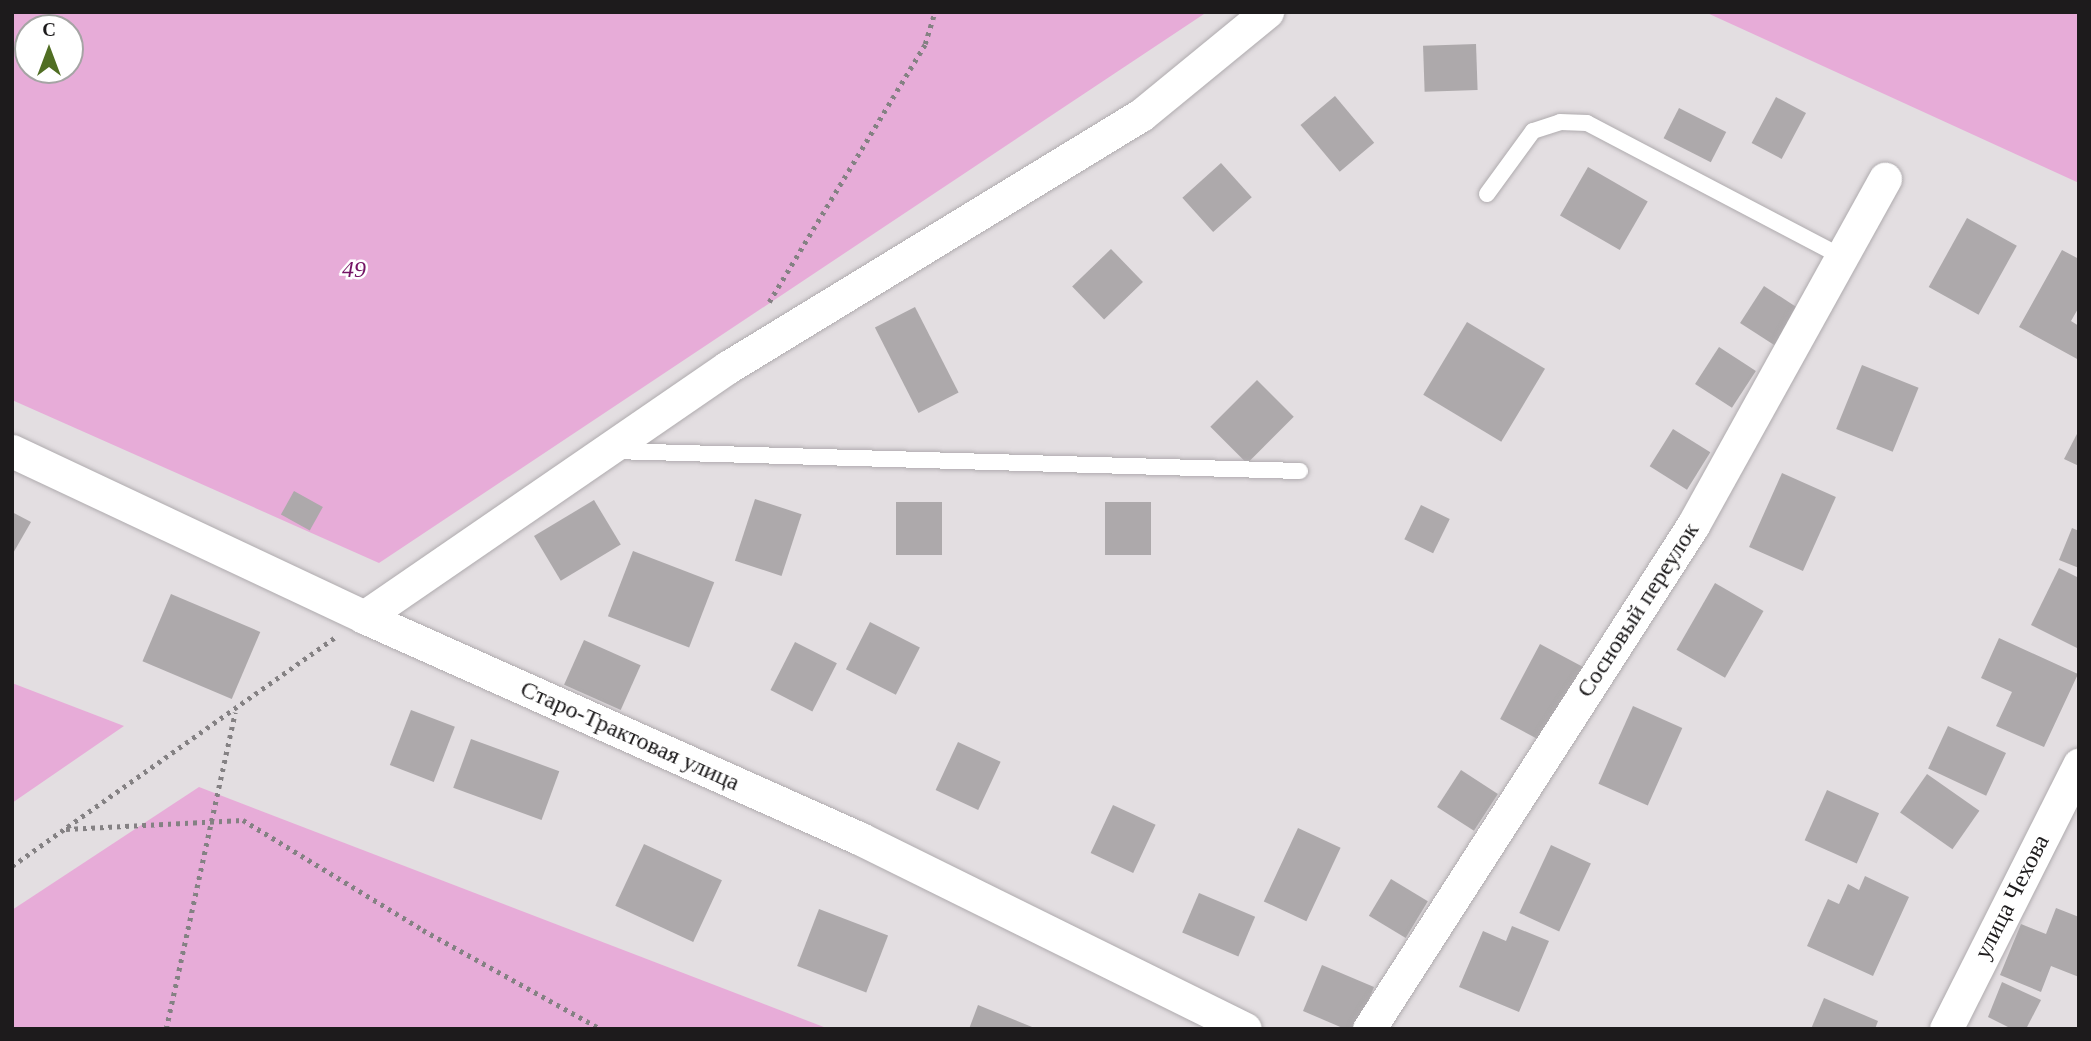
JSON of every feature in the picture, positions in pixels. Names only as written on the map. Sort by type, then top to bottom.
[{"type":"street","points":[[364,617],[728,367],[1141,115],[1267,12]]},
{"type":"street","name":"Сосновый переулок","points":[[1369,1029],[1693,524],[1885,180]]},
{"type":"street","name":"Старо-Трактовая улица","points":[[12,451],[364,617],[861,839],[1245,1029]]},
{"type":"street","name":"улица Чехова","points":[[1946,1029],[2079,765]]},
{"type":"lane","points":[[1487,194],[1533,131],[1560,122],[1587,123],[1842,257]]},
{"type":"lane","points":[[608,451],[1300,471]]},
{"type":"path","points":[[764,311],[918,56],[935,12]]},
{"type":"path","points":[[12,866],[235,711],[364,617]]},
{"type":"path","points":[[166,1029],[235,711]]},
{"type":"path","points":[[66,829],[243,820],[423,930],[601,1029]]},
{"type":"green space","name":"49","points":[[12,12],[1207,12],[379,563],[12,400]]},
{"type":"green space","points":[[1705,12],[2079,12],[2079,183]]},
{"type":"green space","points":[[12,683],[124,726],[12,803]]},
{"type":"green space","points":[[199,787],[829,1029],[12,1029],[12,910]]},
{"type":"building","points":[[1476,44],[1478,90],[1425,92],[1423,46]]},
{"type":"building","points":[[1335,96],[1374,143],[1340,172],[1301,125]]},
{"type":"building","points":[[1776,97],[1806,113],[1782,159],[1752,143]]},
{"type":"building","points":[[1679,108],[1726,132],[1711,162],[1664,138]]},
{"type":"building","points":[[1221,163],[1252,197],[1213,232],[1182,198]]},
{"type":"building","points":[[1588,167],[1648,202],[1620,250],[1560,215]]},
{"type":"building","points":[[1967,218],[2017,246],[1979,315],[1929,287]]},
{"type":"building","points":[[1111,249],[1143,282],[1104,320],[1072,287]]},
{"type":"building","points":[[2062,250],[2079,259],[2079,307],[2071,321],[2079,326],[2079,360],[2019,327]]},
{"type":"building","points":[[1764,286],[1800,309],[1776,346],[1740,323]]},
{"type":"building","points":[[915,307],[959,393],[918,413],[875,327]]},
{"type":"building","points":[[1467,322],[1545,369],[1501,442],[1423,395]]},
{"type":"building","points":[[1719,347],[1756,371],[1732,408],[1695,384]]},
{"type":"building","points":[[1862,365],[1919,388],[1893,452],[1836,429]]},
{"type":"building","points":[[1257,380],[1294,417],[1247,463],[1210,427]]},
{"type":"building","points":[[1673,429],[1710,452],[1687,490],[1650,466]]},
{"type":"building","points":[[2079,430],[2079,466],[2064,459]]},
{"type":"building","points":[[1782,473],[1836,497],[1803,571],[1749,547]]},
{"type":"building","points":[[294,491],[323,507],[310,531],[281,515]]},
{"type":"building","points":[[755,499],[802,514],[782,576],[735,561]]},
{"type":"building","points":[[594,500],[621,545],[561,581],[534,536]]},
{"type":"building","points":[[896,502],[942,502],[942,555],[896,555]]},
{"type":"building","points":[[1105,502],[1151,502],[1151,555],[1105,555]]},
{"type":"building","points":[[1421,505],[1450,519],[1433,553],[1404,539]]},
{"type":"building","points":[[12,512],[31,522],[12,555]]},
{"type":"building","points":[[2072,528],[2079,531],[2079,568],[2059,560]]},
{"type":"building","points":[[633,551],[714,582],[689,648],[608,616]]},
{"type":"building","points":[[2059,568],[2079,578],[2079,649],[2031,625]]},
{"type":"building","points":[[1715,583],[1763,611],[1725,678],[1676,650]]},
{"type":"building","points":[[171,594],[260,632],[232,699],[142,661]]},
{"type":"building","points":[[870,622],[920,647],[896,695],[846,669]]},
{"type":"building","points":[[1999,638],[2078,674],[2044,747],[1996,726],[2012,692],[1981,678]]},
{"type":"building","points":[[584,640],[641,665],[621,710],[564,685]]},
{"type":"building","points":[[795,642],[837,663],[812,711],[770,690]]},
{"type":"building","points":[[1540,644],[1586,668],[1546,743],[1500,719]]},
{"type":"building","points":[[1633,706],[1682,728],[1648,806],[1598,784]]},
{"type":"building","points":[[411,710],[455,727],[434,782],[390,765]]},
{"type":"building","points":[[1948,726],[2006,753],[1986,796],[1928,769]]},
{"type":"building","points":[[471,739],[559,771],[542,820],[453,788]]},
{"type":"building","points":[[958,742],[1001,762],[978,810],[936,790]]},
{"type":"building","points":[[1461,770],[1498,794],[1474,831],[1437,807]]},
{"type":"building","points":[[1927,774],[1979,811],[1952,849],[1900,813]]},
{"type":"building","points":[[1827,790],[1879,813],[1857,863],[1805,840]]},
{"type":"building","points":[[1113,805],[1156,825],[1133,873],[1091,853]]},
{"type":"building","points":[[1298,828],[1341,848],[1306,921],[1264,901]]},
{"type":"building","points":[[644,844],[722,880],[693,942],[615,906]]},
{"type":"building","points":[[1551,845],[1591,864],[1559,932],[1519,913]]},
{"type":"building","points":[[1865,876],[1909,897],[1873,976],[1807,946],[1828,899],[1839,904],[1848,884],[1859,890]]},
{"type":"building","points":[[1391,879],[1428,901],[1406,938],[1369,916]]},
{"type":"building","points":[[1199,893],[1255,917],[1238,956],[1182,933]]},
{"type":"building","points":[[2056,908],[2079,917],[2079,977],[2051,966],[2041,992],[2000,975],[2021,924],[2046,934]]},
{"type":"building","points":[[819,909],[888,936],[866,992],[797,966]]},
{"type":"building","points":[[1512,926],[1549,941],[1519,1012],[1459,987],[1483,931],[1506,941]]},
{"type":"building","points":[[1322,965],[1374,987],[1357,1029],[1345,1029],[1303,1011]]},
{"type":"building","points":[[2002,982],[2041,1000],[2026,1029],[2012,1029],[1988,1017]]},
{"type":"building","points":[[1824,998],[1878,1021],[1875,1029],[1811,1029]]},
{"type":"building","points":[[978,1005],[1037,1029],[969,1029]]}]
